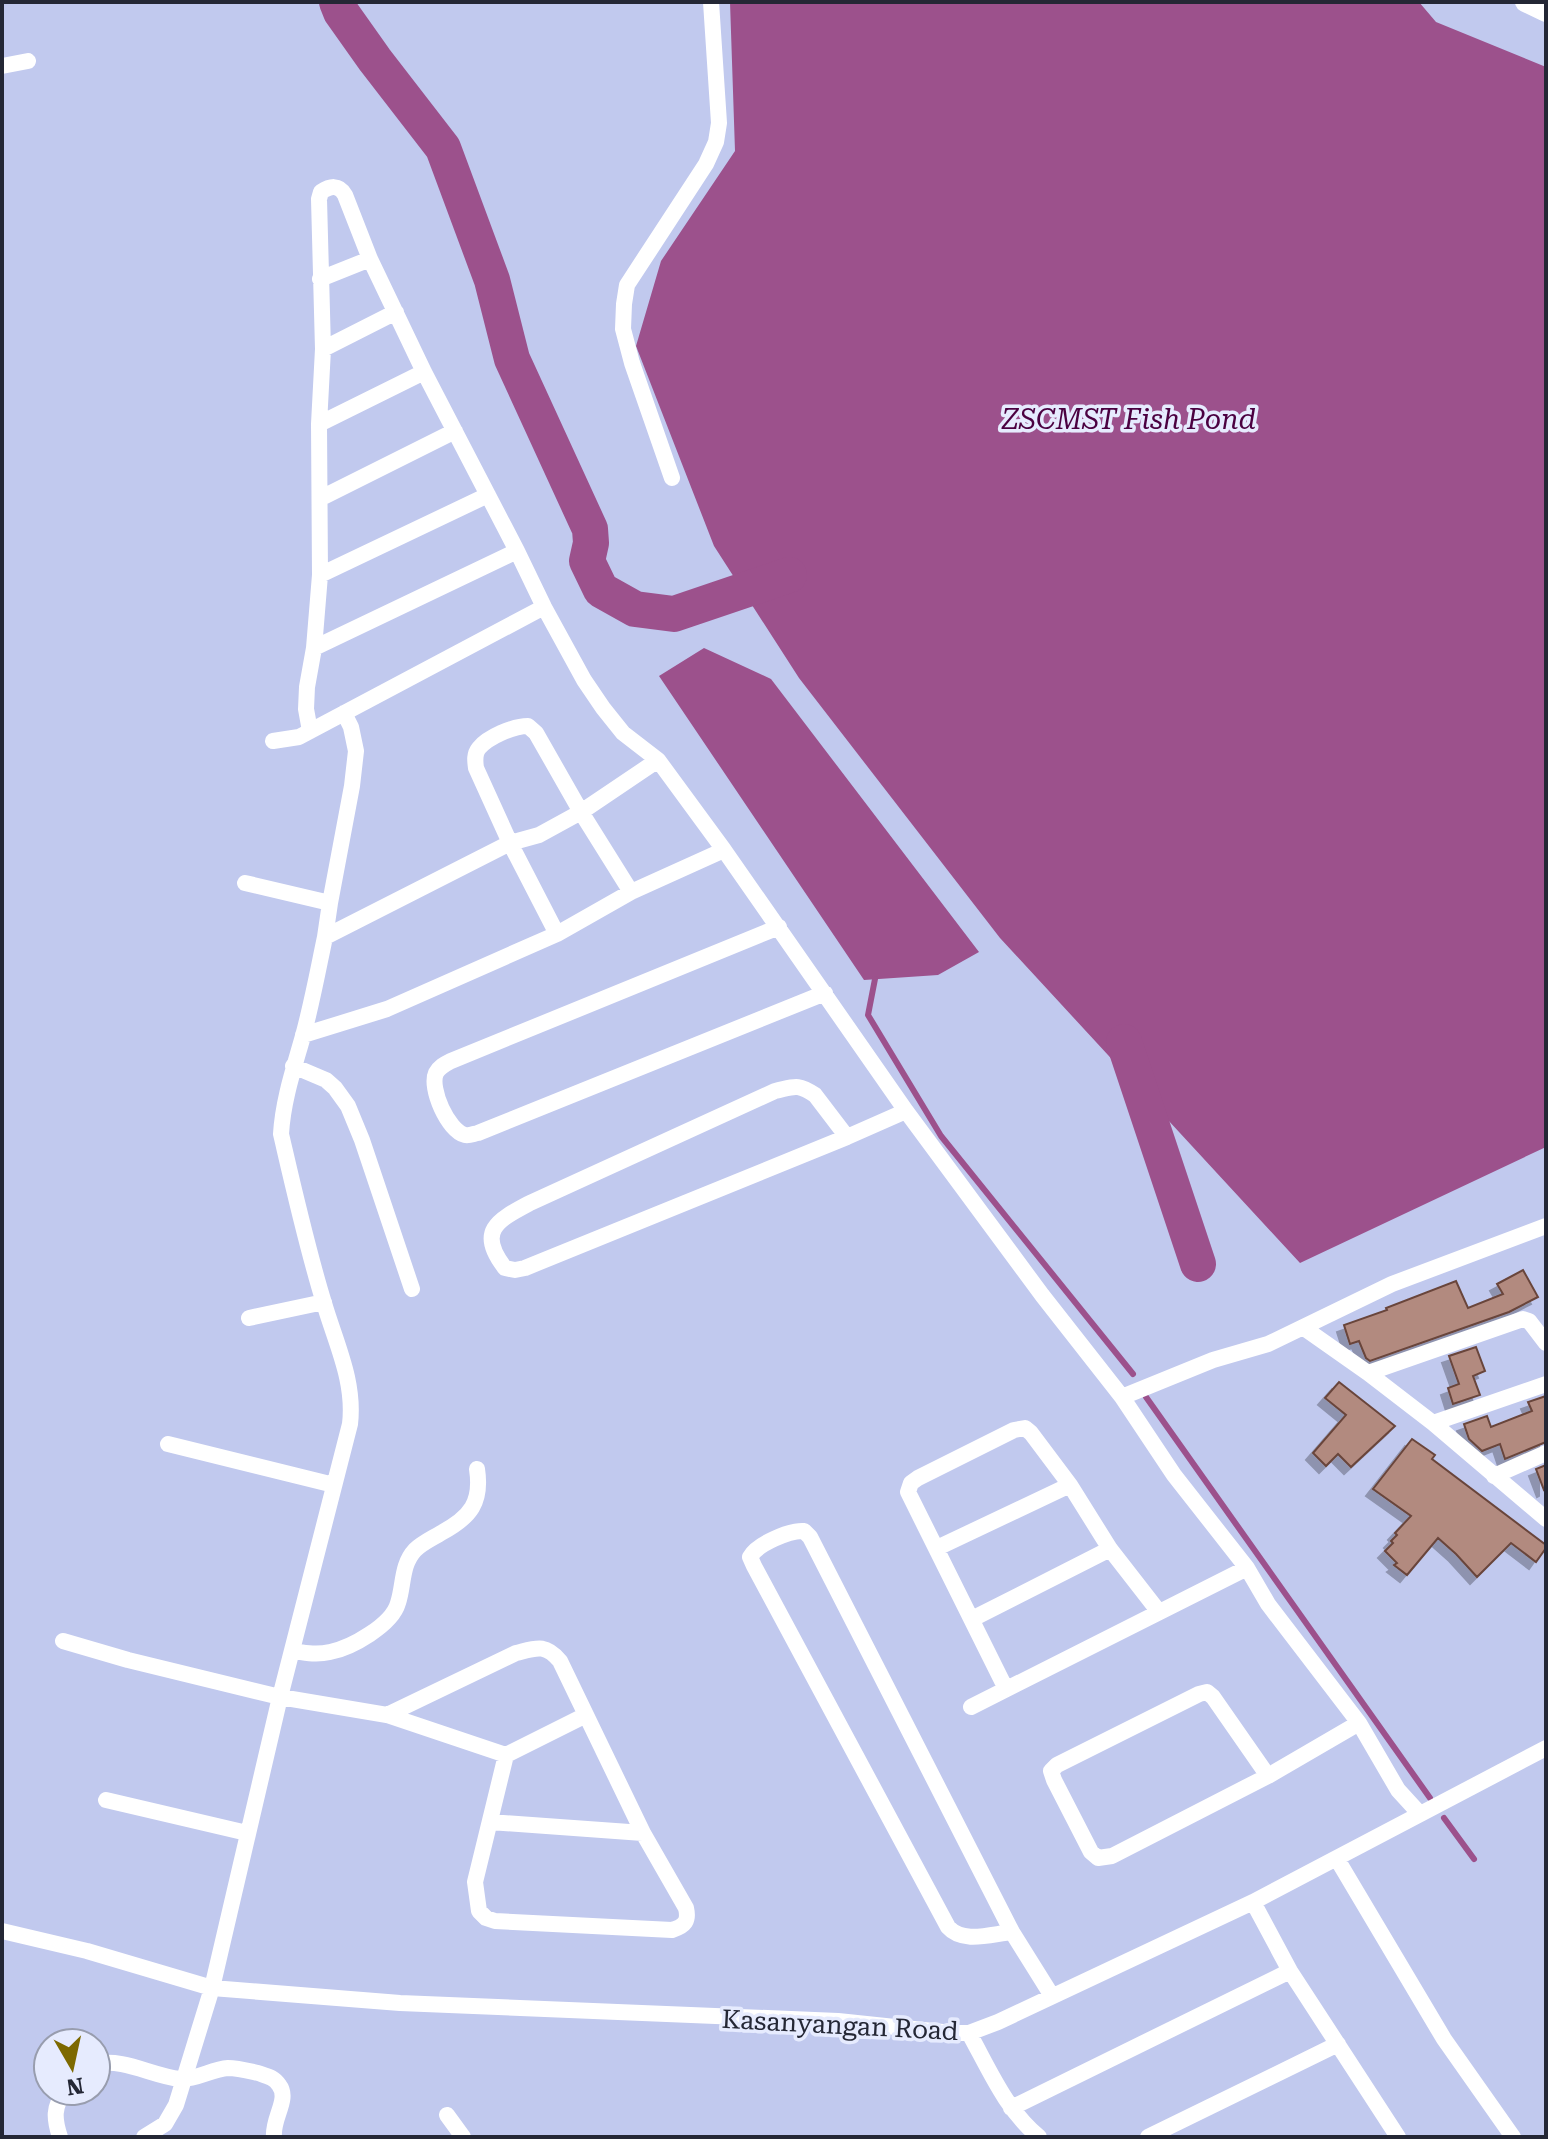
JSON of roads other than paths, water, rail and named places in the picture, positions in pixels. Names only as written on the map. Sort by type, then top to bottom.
[{"type":"street","points":[[672,478],[632,363],[623,329],[624,304],[627,285],[706,164],[716,142],[719,123],[711,2]]},
{"type":"street","points":[[1525,2],[1546,12]]},
{"type":"street","points":[[2,66],[28,61]]},
{"type":"street","points":[[310,731],[306,709],[307,687],[314,648],[320,575],[319,424],[323,349],[319,199],[321,192],[337,187],[342,190],[370,259],[424,372],[584,680],[623,733],[658,760],[779,927],[906,1111],[1122,1397],[1174,1475],[1247,1568],[1268,1604],[1359,1723],[1398,1790],[1419,1813]]},
{"type":"street","points":[[320,279],[370,259]]},
{"type":"street","points":[[323,349],[396,312]]},
{"type":"street","points":[[319,424],[424,372]]},
{"type":"street","points":[[321,498],[455,431]]},
{"type":"street","points":[[320,575],[488,495]]},
{"type":"street","points":[[314,648],[517,551]]},
{"type":"street","points":[[273,741],[289,740],[310,731],[544,607]]},
{"type":"street","points":[[144,2137],[165,2124],[176,2105],[212,1988],[280,1697],[350,1424],[352,1404],[349,1379],[324,1302],[281,1134],[293,1066],[325,937],[352,786],[356,751],[351,727],[344,713]]},
{"type":"street","points":[[557,934],[476,768],[475,757],[480,747],[501,733],[518,726],[528,726],[536,733],[631,892]]},
{"type":"street","points":[[325,937],[510,843],[539,835],[581,812],[658,760]]},
{"type":"street","points":[[303,1035],[387,1009],[557,934],[631,892],[724,850]]},
{"type":"street","points":[[245,883],[330,903]]},
{"type":"street","points":[[779,927],[451,1061],[439,1068],[434,1077],[442,1110],[456,1131],[467,1136],[478,1133],[825,993]]},
{"type":"street","points":[[293,1066],[326,1080],[348,1106],[412,1289]]},
{"type":"street","points":[[847,1137],[815,1095],[798,1086],[775,1091],[517,1210],[495,1224],[491,1234],[493,1244],[505,1268],[525,1268],[847,1137],[906,1111]]},
{"type":"street","points":[[1122,1397],[1213,1360],[1268,1344],[1392,1284],[1546,1226]]},
{"type":"street","points":[[249,1318],[324,1302]]},
{"type":"street","points":[[1368,1373],[1523,1319],[1529,1321],[1546,1343]]},
{"type":"street","points":[[1304,1328],[1433,1423],[1546,1519]]},
{"type":"street","points":[[1433,1423],[1546,1384]]},
{"type":"street","points":[[1006,1689],[908,1492],[911,1483],[918,1478],[1014,1430],[1025,1428],[1070,1485],[1110,1549],[1159,1612]]},
{"type":"street","points":[[168,1444],[334,1485]]},
{"type":"street","points":[[1494,1476],[1546,1453]]},
{"type":"street","points":[[293,1651],[313,1655],[333,1652],[381,1626],[391,1617],[398,1605],[407,1562],[415,1551],[469,1512],[477,1499],[477,1469]]},
{"type":"street","points":[[937,1548],[1070,1485]]},
{"type":"street","points":[[1012,1932],[962,1937],[948,1927],[754,1566],[750,1557],[754,1550],[794,1530],[804,1531],[810,1537],[1012,1932],[1052,1996]]},
{"type":"street","points":[[972,1619],[1110,1549]]},
{"type":"street","points":[[971,1707],[1247,1568]]},
{"type":"street","points":[[63,1641],[280,1697],[387,1715],[506,1755],[586,1715]]},
{"type":"street","points":[[387,1715],[516,1653],[538,1647],[552,1651],[560,1661],[643,1833],[686,1908],[688,1917],[681,1927],[672,1930],[495,1921],[486,1918],[479,1911],[475,1882],[506,1755]]},
{"type":"street","points":[[1268,1776],[1207,1692],[1057,1765],[1051,1771],[1091,1852],[1098,1858],[1112,1856],[1268,1776],[1359,1723]]},
{"type":"street","name":"Kasanyangan Road","points":[[2,1931],[87,1951],[212,1988],[400,2003],[838,2021],[969,2033],[1253,1902],[1546,1748]]},
{"type":"street","points":[[106,1800],[247,1833]]},
{"type":"street","points":[[490,1822],[643,1833]]},
{"type":"street","points":[[1337,1859],[1444,2039],[1513,2137]]},
{"type":"street","points":[[1253,1902],[1290,1971],[1398,2137]]},
{"type":"street","points":[[1011,2108],[1290,1971]]},
{"type":"street","points":[[969,2033],[1011,2108],[1026,2127],[1039,2137]]},
{"type":"street","points":[[1148,2137],[1338,2044]]},
{"type":"street","points":[[112,2063],[183,2079],[227,2068],[272,2077],[283,2092],[274,2137]]},
{"type":"street","points":[[56,2107],[55,2122],[60,2137]]},
{"type":"street","points":[[447,2115],[463,2137]]},
{"type":"water","name":"ZSCMST Fish Pond","points":[[730,2],[1419,2],[1436,22],[1546,67],[1546,1147],[1300,1263],[1000,938],[799,678],[714,546],[636,346],[661,261],[735,151]]},
{"type":"water","points":[[704,648],[771,679],[979,952],[938,975],[864,980],[659,676]]},
{"type":"waterway","points":[[337,2],[375,60],[443,148],[492,280],[512,359],[590,529],[587,561],[601,590],[635,609],[674,614],[789,575]]},
{"type":"waterway","points":[[875,979],[868,1015],[941,1136],[1133,1374]]},
{"type":"waterway","points":[[1124,1042],[1198,1264]]},
{"type":"waterway","points":[[1146,1397],[1430,1798]]},
{"type":"waterway","points":[[1444,1818],[1474,1859]]}]
